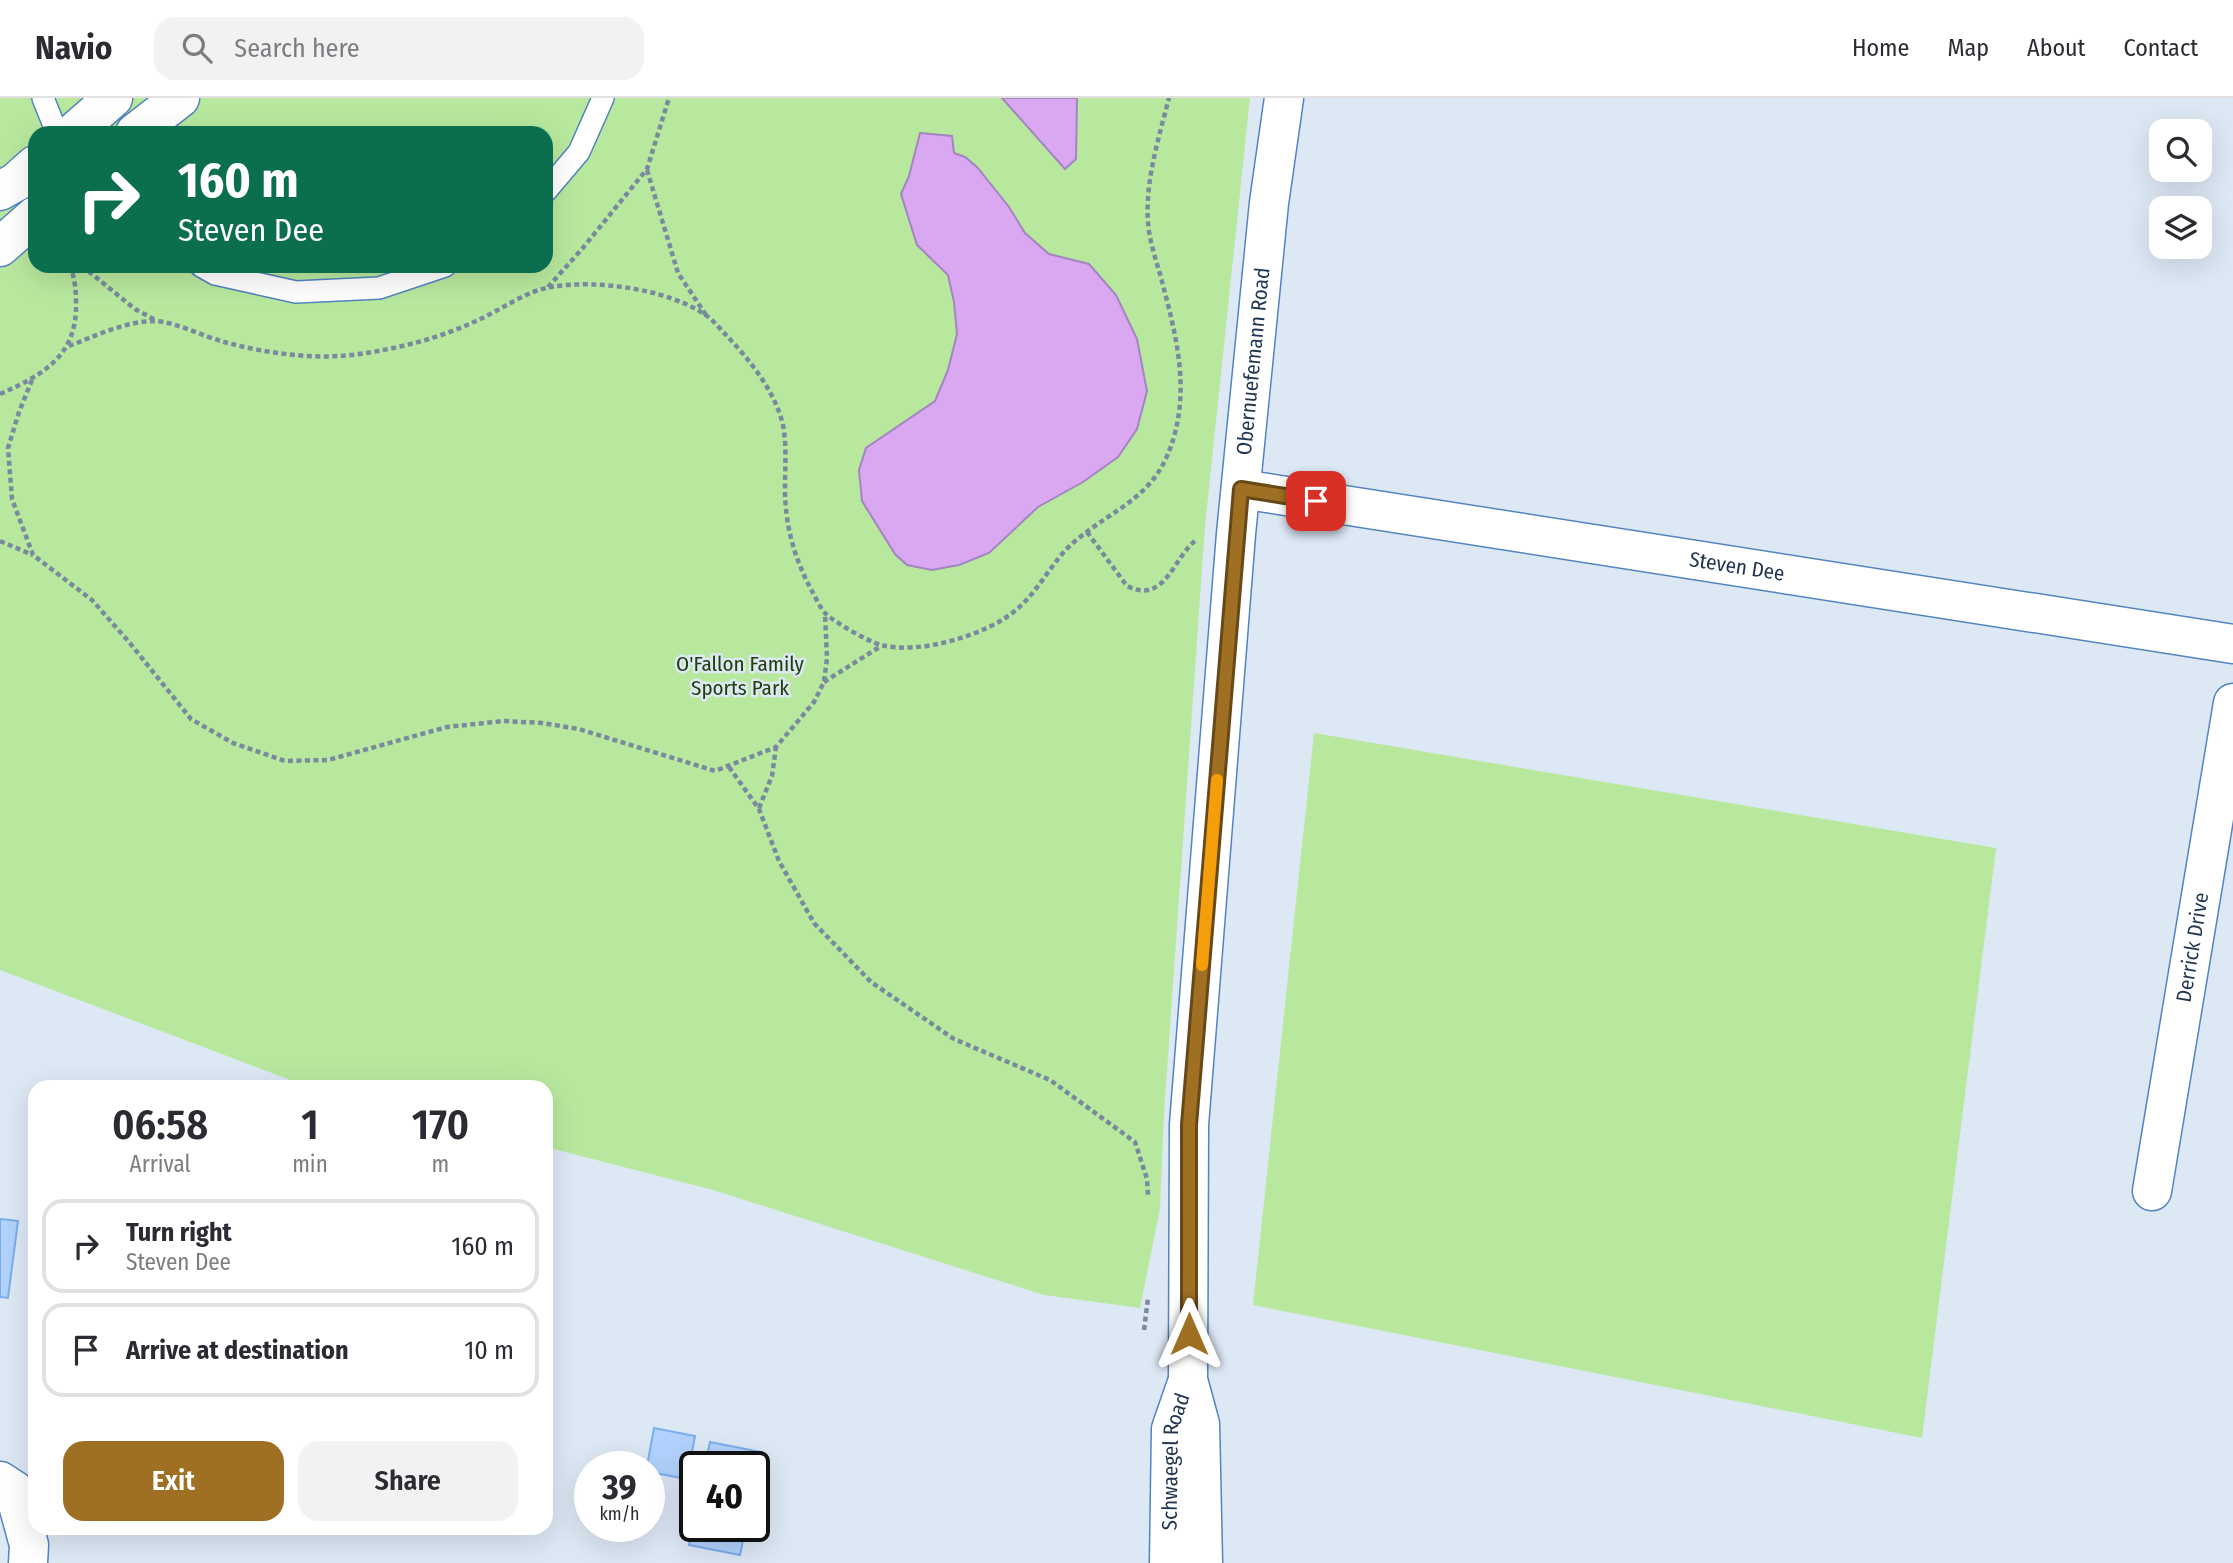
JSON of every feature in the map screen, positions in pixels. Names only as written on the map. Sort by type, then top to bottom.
[{"type":"street","points":[[81,126],[113,98]]},
{"type":"street","points":[[144,126],[180,98]]},
{"type":"street","name":"Obernuefemann Road","points":[[1188,1380],[1189,1125],[1241,489],[1269,203],[1284,98]]},
{"type":"street","points":[[0,191],[28,171]]},
{"type":"street","points":[[0,247],[28,222]]},
{"type":"street","name":"Steven Dee","points":[[1241,489],[2233,644]]},
{"type":"street","name":"Derrick Drive","points":[[2152,1191],[2233,703]]},
{"type":"street","name":"Schwaegel Road","points":[[1169,1563],[1171,1429],[1188,1380]]},
{"type":"street","name":"Schwaegel Road","points":[[1188,1380],[1200,1424],[1203,1563]]},
{"type":"street","points":[[0,1481],[13,1490],[29,1545],[28,1563]]},
{"type":"lane","points":[[43,98],[54,126]]},
{"type":"lane","points":[[553,183],[579,152],[603,98]]},
{"type":"lane","points":[[213,273],[296,292],[379,288],[423,273]]},
{"type":"path","points":[[91,273],[135,309],[158,321],[227,343],[320,357],[362,354],[408,345],[476,321],[548,287],[647,169],[670,98]]},
{"type":"path","points":[[825,613],[882,645],[919,646],[953,641],[985,631],[1018,609],[1070,545],[1116,514],[1145,490],[1161,467],[1175,434],[1181,394],[1180,352],[1148,221],[1155,157],[1169,98]]},
{"type":"path","points":[[0,541],[33,555],[92,600],[130,642],[191,719],[233,743],[285,761],[328,760],[447,727],[504,720],[579,729],[715,771],[776,747],[814,702],[824,682],[827,647],[825,613],[802,572],[786,518],[782,422],[754,365],[706,316],[678,273],[647,169]]},
{"type":"path","points":[[69,346],[76,320],[76,291],[72,273]]},
{"type":"path","points":[[548,287],[599,285],[630,288],[668,298],[706,316]]},
{"type":"path","points":[[0,394],[33,380],[69,346],[132,324],[158,321]]},
{"type":"path","points":[[33,380],[8,448],[12,499],[33,555]]},
{"type":"path","points":[[1087,532],[1126,586],[1136,591],[1150,590],[1161,584],[1187,548],[1196,540],[1204,541]]},
{"type":"path","points":[[824,682],[882,645]]},
{"type":"path","points":[[759,809],[772,776],[776,747]]},
{"type":"path","points":[[729,767],[759,809],[779,860],[814,923],[872,982],[954,1039],[1050,1080],[1135,1142],[1147,1179],[1149,1200]]},
{"type":"path","points":[[1144,1330],[1149,1293]]},
{"type":"green space","name":"O'Fallon Family Sports Park","points":[[0,98],[1250,98],[1205,526],[1164,1113],[1160,1209],[1140,1308],[1044,1295],[713,1190],[553,1149],[553,1080],[291,1080],[0,970]]},
{"type":"green space","points":[[1314,733],[1996,848],[1922,1438],[1253,1305]]},
{"type":"shaded area","points":[[1002,98],[1077,98],[1076,159],[1065,169]]},
{"type":"shaded area","points":[[920,133],[952,136],[954,153],[965,157],[977,167],[1009,207],[1025,233],[1049,254],[1089,264],[1116,295],[1137,339],[1147,391],[1137,429],[1118,457],[1083,482],[1038,507],[989,553],[959,565],[932,570],[907,565],[895,554],[862,501],[859,470],[866,448],[935,401],[948,370],[957,334],[948,275],[917,245],[901,194],[909,176]]},
{"type":"building","points":[[0,1219],[18,1221],[8,1298],[0,1297]]},
{"type":"building","points":[[654,1428],[695,1436],[692,1451],[679,1451],[679,1478],[665,1475],[665,1451],[650,1451]]},
{"type":"building","points":[[710,1442],[756,1451],[708,1451]]},
{"type":"building","points":[[690,1542],[743,1542],[740,1555],[689,1545]]},
{"type":"slow traffic","points":[[1202,965],[1217,780]]},
{"type":"route","points":[[1189,1334],[1189,1125],[1241,489],[1316,501]]}]
